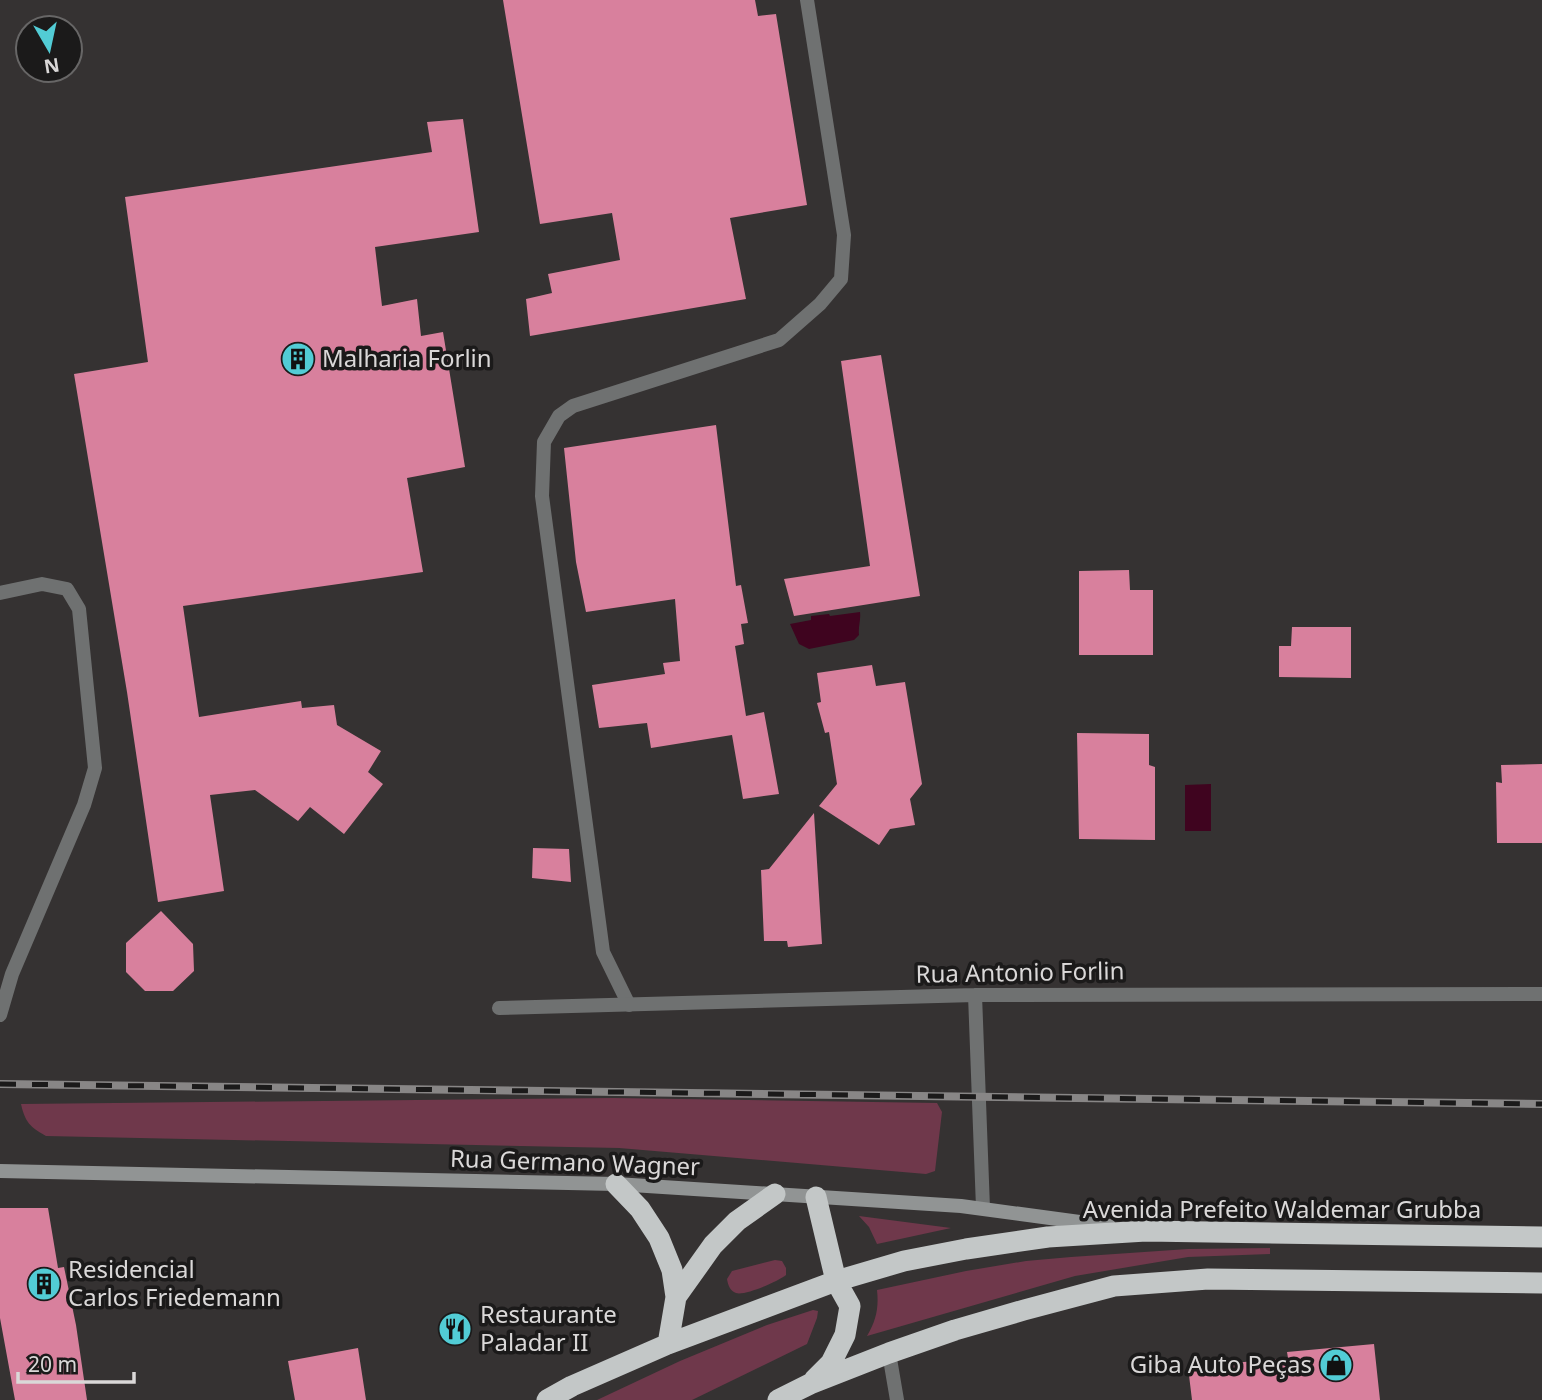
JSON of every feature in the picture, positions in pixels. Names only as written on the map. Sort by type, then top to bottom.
[{"type":"highway","points":[[616,1184],[640,1209],[659,1238],[672,1270],[676,1297],[668,1343]]},
{"type":"highway","points":[[676,1297],[713,1245],[737,1221],[775,1194]]},
{"type":"highway","points":[[810,1384],[831,1363],[845,1335],[850,1306],[836,1281],[816,1197]]},
{"type":"highway","name":"Avenida Prefeito Waldemar Grubba","points":[[547,1400],[668,1343],[836,1281],[904,1261],[965,1249],[1048,1237],[1146,1231],[1542,1237]]},
{"type":"highway","points":[[778,1400],[810,1384],[890,1353],[990,1320],[1114,1286],[1208,1279],[1542,1283]]},
{"type":"street","points":[[629,1005],[603,952],[542,496],[544,442],[559,416],[573,407],[779,340],[820,304],[841,278],[844,235],[807,0]]},
{"type":"street","points":[[0,593],[42,584],[67,589],[79,609],[95,768],[84,805],[12,974],[0,1015]]},
{"type":"street","name":"Rua Antonio Forlin","points":[[499,1008],[975,995],[1542,994]]},
{"type":"street","points":[[975,995],[983,1208]]},
{"type":"street","name":"Rua Germano Wagner","points":[[0,1171],[616,1184],[983,1208],[1146,1231]]},
{"type":"street","points":[[890,1353],[897,1400]]},
{"type":"shaded area","points":[[860,612],[859,635],[854,640],[809,649],[799,644],[790,624],[811,620],[811,616]]},
{"type":"shaded area","points":[[1211,784],[1211,831],[1185,831],[1185,785]]},
{"type":"shaded area","points":[[613,1098],[937,1103],[942,1112],[935,1171],[926,1174],[619,1148],[46,1136],[29,1123],[21,1104]]},
{"type":"shaded area","points":[[859,1216],[951,1228],[877,1244],[869,1227]]},
{"type":"shaded area","points":[[1270,1248],[1270,1254],[1188,1257],[1075,1276],[867,1336],[876,1314],[877,1290],[1026,1261],[1188,1249]]},
{"type":"shaded area","points":[[775,1260],[782,1261],[786,1268],[786,1275],[782,1278],[747,1292],[732,1291],[727,1279],[732,1271]]},
{"type":"shaded area","points":[[813,1310],[818,1311],[817,1318],[807,1344],[692,1400],[597,1400],[680,1361],[767,1325]]},
{"type":"building","points":[[503,0],[755,0],[758,16],[776,14],[807,205],[730,218],[746,299],[530,336],[526,299],[552,293],[548,274],[620,260],[612,213],[540,224]]},
{"type":"building","name":"Malharia Forlin","points":[[463,119],[479,232],[375,247],[382,306],[417,299],[421,336],[443,332],[465,467],[407,478],[423,572],[183,606],[199,717],[301,701],[302,708],[334,705],[337,725],[381,751],[368,772],[383,784],[344,834],[310,807],[298,821],[255,790],[210,795],[224,891],[158,902],[127,692],[74,374],[148,362],[125,197],[432,152],[427,122]]},
{"type":"building","points":[[881,355],[920,596],[794,616],[784,579],[870,566],[841,361]]},
{"type":"building","points":[[716,425],[736,586],[741,585],[748,623],[741,624],[744,644],[735,646],[746,716],[764,712],[779,794],[743,799],[732,735],[651,748],[647,723],[599,728],[592,685],[665,674],[663,663],[680,661],[675,599],[586,612],[576,562],[564,448]]},
{"type":"building","points":[[1129,570],[1130,590],[1153,590],[1153,655],[1079,655],[1079,571]]},
{"type":"building","points":[[1292,627],[1351,627],[1351,678],[1279,677],[1279,646],[1291,646]]},
{"type":"building","points":[[872,665],[876,686],[905,682],[922,784],[910,799],[915,825],[890,829],[879,845],[819,806],[837,784],[829,732],[825,733],[817,703],[821,702],[817,673]]},
{"type":"building","points":[[1077,733],[1149,734],[1149,765],[1155,767],[1155,840],[1079,839]]},
{"type":"building","points":[[1542,764],[1542,843],[1497,843],[1496,782],[1502,783],[1501,765]]},
{"type":"building","points":[[814,813],[822,944],[788,947],[787,941],[764,941],[761,870],[769,869]]},
{"type":"building","points":[[533,848],[569,849],[571,882],[532,878]]},
{"type":"building","points":[[161,911],[193,944],[194,971],[173,991],[145,991],[126,972],[126,943]]},
{"type":"building","points":[[0,1208],[48,1208],[58,1268],[64,1267],[76,1325],[87,1400],[15,1400],[0,1318]]},
{"type":"building","points":[[1374,1344],[1380,1400],[1192,1400],[1188,1367],[1288,1358],[1287,1352]]},
{"type":"building","points":[[358,1348],[366,1400],[295,1400],[288,1361]]},
{"type":"railway","points":[[0,1084],[1542,1104]]},
{"type":"place","name":"Malharia Forlin","points":[[298,359]]},
{"type":"place","name":"Residencial Carlos Friedemann","points":[[44,1284]]},
{"type":"place","name":"Restaurante Paladar II","points":[[455,1329]]},
{"type":"place","name":"Giba Auto Peças","points":[[1336,1365]]}]
